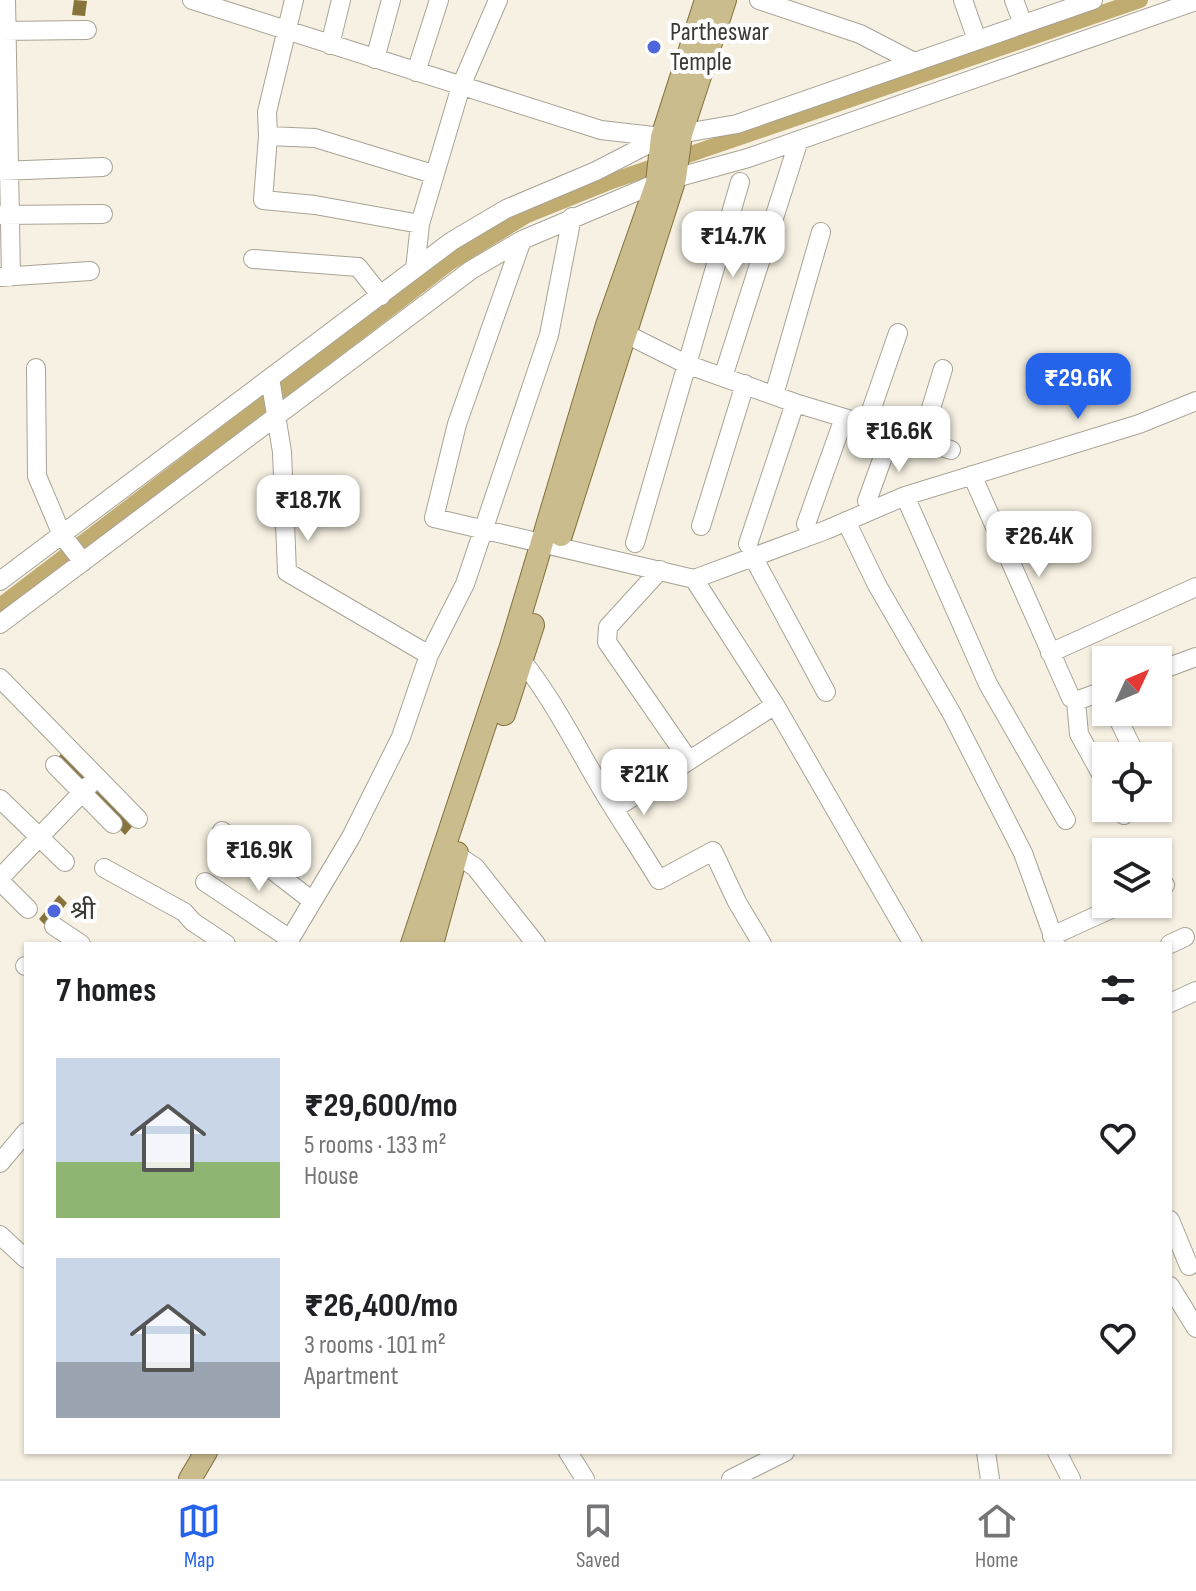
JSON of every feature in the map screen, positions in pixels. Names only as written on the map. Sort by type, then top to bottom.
[{"type":"main road","points":[[413,942],[450,851],[517,653],[666,181],[670,143],[706,0]]},
{"type":"main road","points":[[670,143],[725,0]]},
{"type":"main road","points":[[432,942],[450,851]]},
{"type":"main road","points":[[190,1479],[205,1454]]},
{"type":"main road","points":[[206,1479],[222,1454]]},
{"type":"street","points":[[6,0],[2,31],[6,277],[90,271]]},
{"type":"street","points":[[192,0],[234,6],[286,30],[330,45],[601,130],[670,143]]},
{"type":"street","points":[[294,0],[267,112],[263,200],[315,205],[420,224]]},
{"type":"street","points":[[330,45],[341,0]]},
{"type":"street","points":[[375,59],[391,0]]},
{"type":"street","points":[[416,72],[439,0]]},
{"type":"street","points":[[415,269],[420,224],[433,174],[461,86],[498,0]]},
{"type":"street","points":[[759,0],[860,34],[914,62]]},
{"type":"street","points":[[963,0],[977,40]]},
{"type":"street","points":[[1014,0],[1023,24]]},
{"type":"street","points":[[0,581],[452,241],[506,209],[670,143],[737,124],[1023,24],[1073,3],[1093,0]]},
{"type":"street","points":[[0,624],[471,270],[522,240],[666,181],[748,158],[1196,1]]},
{"type":"street","points":[[2,31],[87,30]]},
{"type":"street","points":[[268,136],[315,138],[433,174]]},
{"type":"street","points":[[723,377],[799,140]]},
{"type":"street","points":[[5,171],[103,167]]},
{"type":"street","points":[[635,543],[740,182]]},
{"type":"street","points":[[5,216],[103,214]]},
{"type":"street","points":[[205,882],[288,941],[351,837],[401,737],[429,655],[465,584],[549,335],[572,217]]},
{"type":"street","points":[[774,395],[821,232]]},
{"type":"street","points":[[522,240],[457,424],[434,518],[694,579],[775,705],[912,942]]},
{"type":"street","points":[[253,259],[358,267],[381,296]]},
{"type":"street","points":[[617,330],[686,364],[795,403],[951,450]]},
{"type":"street","points":[[866,425],[898,333]]},
{"type":"street","points":[[36,368],[37,476],[62,535],[82,562]]},
{"type":"street","points":[[921,441],[943,369]]},
{"type":"street","points":[[270,378],[282,452],[287,572],[429,655]]},
{"type":"street","points":[[701,526],[745,384]]},
{"type":"street","points":[[694,579],[750,549],[846,521],[905,496],[1139,424],[1196,401]]},
{"type":"street","points":[[795,403],[750,549],[826,692]]},
{"type":"street","points":[[806,524],[844,418]]},
{"type":"street","points":[[867,501],[892,432]]},
{"type":"street","points":[[972,475],[1050,653],[1071,698],[1076,701]]},
{"type":"street","points":[[905,496],[988,684],[1066,820]]},
{"type":"street","points":[[846,521],[877,585],[952,714],[1023,853],[1054,940],[1096,918]]},
{"type":"street","points":[[660,570],[608,627],[607,642],[688,759]]},
{"type":"street","points":[[1050,653],[1196,587]]},
{"type":"street","points":[[517,653],[571,732],[659,880],[713,851],[737,902],[761,942]]},
{"type":"street","points":[[1172,666],[1196,657]]},
{"type":"street","points":[[0,678],[138,819]]},
{"type":"street","points":[[1076,701],[1092,696]]},
{"type":"street","points":[[1076,701],[1079,734],[1092,758]]},
{"type":"street","points":[[614,809],[775,705]]},
{"type":"street","points":[[55,765],[113,824]]},
{"type":"street","points":[[28,909],[0,880],[97,777]]},
{"type":"street","points":[[0,799],[65,862]]},
{"type":"street","points":[[222,831],[311,900]]},
{"type":"street","points":[[450,851],[475,867],[534,942]]},
{"type":"street","points":[[104,868],[184,912],[193,922],[223,942]]},
{"type":"street","points":[[54,926],[78,942]]},
{"type":"street","points":[[1172,1002],[1196,991]]},
{"type":"street","points":[[0,1163],[24,1134]]},
{"type":"street","points":[[1172,1224],[1192,1264],[1172,1273]]},
{"type":"street","points":[[0,1235],[24,1257]]},
{"type":"street","points":[[1172,1289],[1196,1328]]},
{"type":"street","points":[[569,1454],[585,1479]]},
{"type":"street","points":[[731,1479],[756,1473],[782,1454]]},
{"type":"street","points":[[986,1454],[990,1479]]},
{"type":"street","points":[[1058,1454],[1071,1479]]},
{"type":"building","points":[[74,0],[87,1],[85,16],[72,15]]},
{"type":"building","points":[[64,751],[90,778],[80,788],[54,761]]},
{"type":"building","points":[[99,786],[136,822],[125,835],[90,798]]},
{"type":"building","name":"श्री","points":[[59,895],[67,903],[48,928],[39,919]]},
{"type":"waterway","points":[[0,606],[449,263],[527,215],[609,182],[1140,0]]},
{"type":"place","name":"Partheswar Temple","points":[[654,47]]},
{"type":"place","name":"श्री","points":[[54,911]]}]
